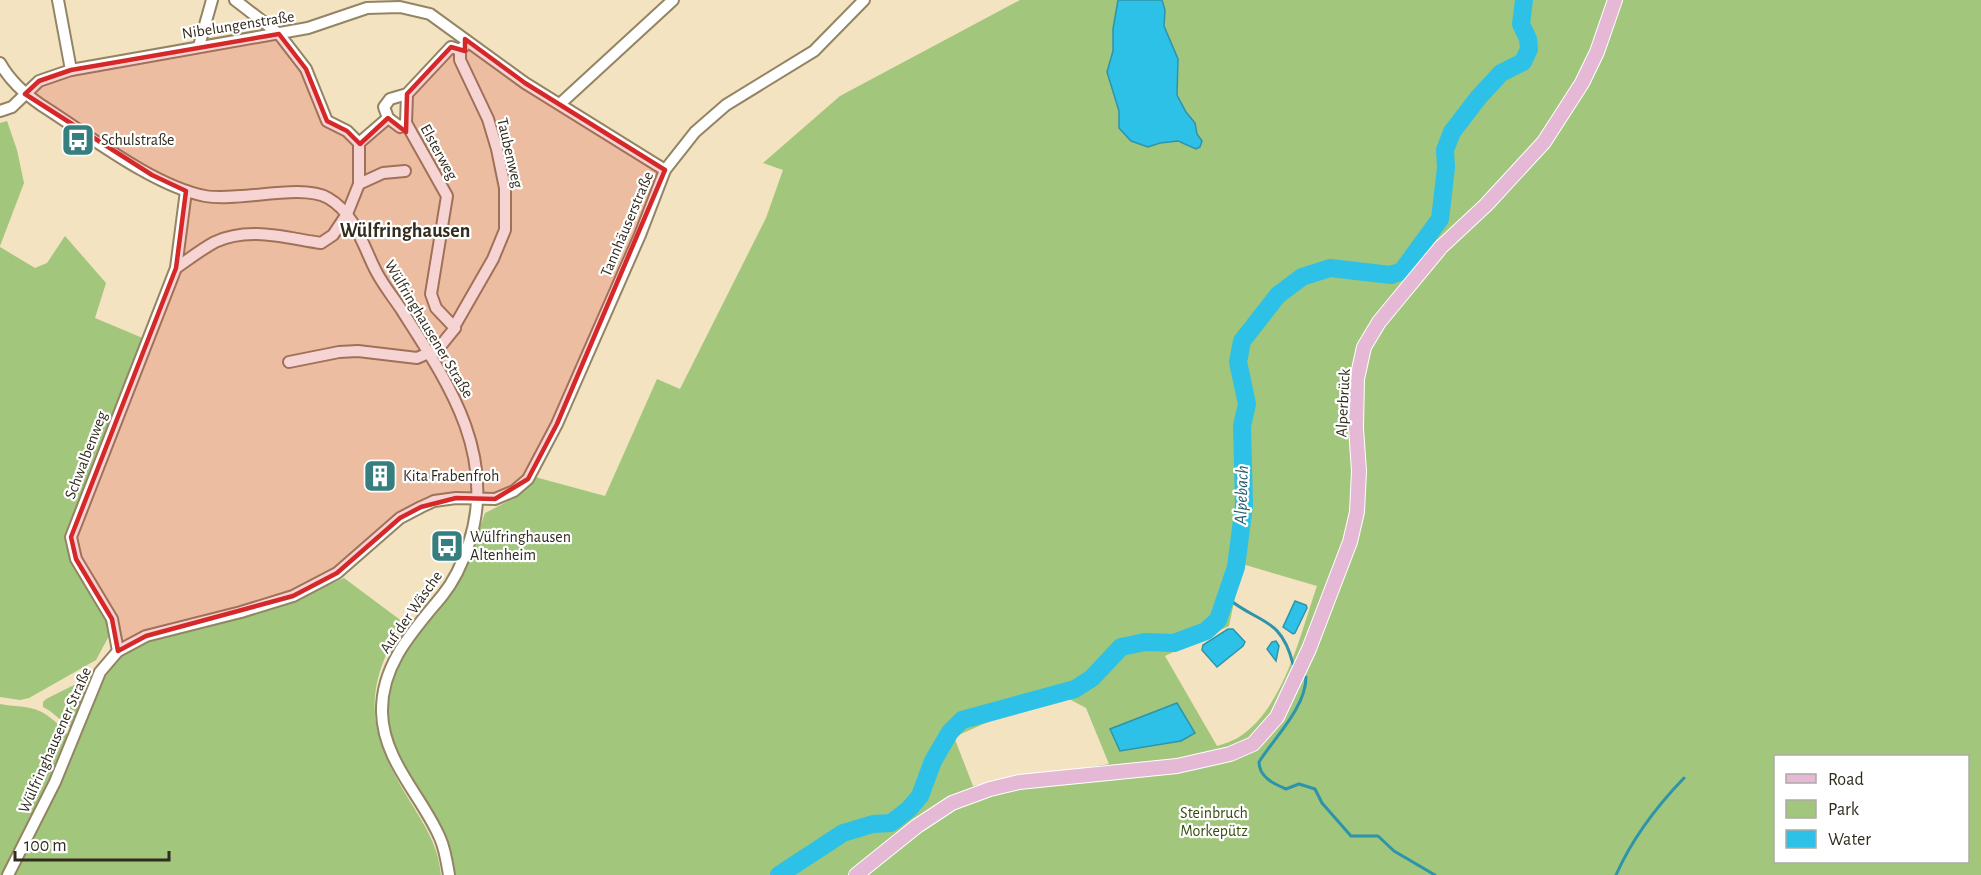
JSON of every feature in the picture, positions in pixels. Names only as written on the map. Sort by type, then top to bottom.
[{"type":"main road","name":"Alperbrück","points":[[856,875],[917,826],[952,803],[1019,782],[1132,772],[1176,766],[1230,754],[1253,744],[1277,717],[1309,649],[1350,542],[1357,512],[1359,471],[1356,428],[1357,379],[1364,347],[1378,322],[1440,247],[1486,205],[1544,142],[1582,83],[1598,52],[1614,0]]},
{"type":"street","points":[[58,0],[71,70]]},
{"type":"street","points":[[199,46],[212,0]]},
{"type":"street","points":[[176,268],[216,242],[239,235],[272,234],[321,243],[333,235],[348,214],[359,183],[359,143],[347,130],[327,122],[306,69],[279,34],[235,0]]},
{"type":"street","points":[[561,103],[673,0]]},
{"type":"street","name":"Tannhäuserstraße","points":[[479,498],[495,499],[513,491],[528,479],[557,424],[640,235],[665,170],[695,132],[726,105],[814,51],[864,0]]},
{"type":"street","name":"Nibelungenstraße","points":[[25,94],[39,81],[71,70],[308,28],[367,8],[400,7],[430,14],[525,83],[561,103],[665,170]]},
{"type":"street","points":[[359,143],[388,118],[384,107],[390,99],[408,94],[456,49],[455,38],[463,37]]},
{"type":"street","name":"Taubenweg","points":[[455,328],[493,259],[505,230],[505,188],[497,149],[488,119],[456,49]]},
{"type":"street","name":"Wülfringhausener Straße","points":[[0,63],[6,74],[25,94],[152,176],[186,191],[223,198],[285,192],[309,193],[326,196],[348,214],[364,242],[377,273],[429,353],[456,400],[467,428],[479,498],[434,501],[400,518],[338,573],[293,596],[146,636],[118,651],[100,672],[55,782],[8,875]]},
{"type":"street","points":[[0,111],[12,107],[25,94]]},
{"type":"street","name":"Elsterweg","points":[[408,94],[406,123],[447,196],[431,294],[436,308],[455,328]]},
{"type":"street","name":"Elsterweg","points":[[388,118],[400,127],[406,123]]},
{"type":"street","points":[[359,183],[383,172],[405,171]]},
{"type":"street","name":"Schwalbenweg","points":[[118,651],[112,619],[76,560],[71,537],[176,268],[186,191]]},
{"type":"street","points":[[289,362],[339,352],[358,351],[417,358],[438,349],[455,328]]},
{"type":"street","name":"Auf der Wäsche","points":[[449,875],[441,840],[398,766],[386,737],[382,712],[385,684],[393,660],[447,590],[462,564],[474,527],[479,498]]},
{"type":"highlighted area","points":[[279,34],[306,69],[327,121],[347,131],[360,144],[388,118],[406,132],[407,94],[451,47],[465,51],[465,39],[525,83],[665,170],[557,424],[528,479],[495,499],[456,498],[421,507],[400,518],[337,573],[293,596],[146,636],[118,651],[112,619],[76,559],[71,537],[176,268],[186,191],[152,175],[25,94],[39,81],[71,70]]},
{"type":"green space","name":"Steinbruch Morkepütz","points":[[1020,0],[1118,0],[1113,29],[1113,51],[1107,72],[1119,111],[1119,128],[1148,147],[1172,142],[1183,143],[1196,149],[1202,141],[1197,134],[1195,123],[1177,95],[1178,59],[1164,26],[1165,10],[1162,0],[1981,0],[1981,875],[453,875],[400,761],[390,734],[386,715],[386,696],[398,662],[454,589],[464,572],[485,513],[519,494],[535,477],[605,496],[657,379],[680,389],[766,218],[783,170],[763,163],[840,96]],"holes":[[[1242,564],[1317,586],[1297,648],[1268,708],[1255,724],[1239,737],[1217,746],[1165,656],[1229,626]],[[1056,692],[1086,708],[1109,764],[973,786],[954,737]]]},
{"type":"green space","points":[[7,121],[17,150],[24,183],[0,246],[0,123]]},
{"type":"green space","points":[[65,236],[106,283],[95,318],[145,339],[65,543],[109,620],[110,634],[96,660],[29,698],[20,700],[0,697],[0,247],[35,268],[47,263]]},
{"type":"green space","points":[[344,578],[407,625],[384,660],[375,699],[375,717],[378,734],[391,769],[430,837],[441,875],[12,875],[48,809],[98,689],[121,657],[143,642],[259,611]]},
{"type":"green space","points":[[94,675],[73,730],[43,707],[46,699]]},
{"type":"green space","points":[[0,704],[42,712],[70,737],[52,781],[5,875],[0,875]]},
{"type":"water","points":[[1118,0],[1162,0],[1165,10],[1164,26],[1178,59],[1177,95],[1195,123],[1197,134],[1202,141],[1200,147],[1196,149],[1178,141],[1148,147],[1131,141],[1119,128],[1119,111],[1107,72],[1113,51],[1113,29]]},
{"type":"water","points":[[1295,601],[1306,605],[1307,608],[1293,634],[1283,627]]},
{"type":"water","points":[[1228,629],[1233,629],[1245,642],[1217,667],[1202,650],[1203,645]]},
{"type":"water","points":[[1276,641],[1279,646],[1276,661],[1267,649],[1272,642]]},
{"type":"water","points":[[1177,703],[1195,733],[1181,741],[1120,751],[1110,729]]},
{"type":"waterway","name":"Alpebach","points":[[779,875],[843,833],[873,824],[891,823],[909,809],[920,796],[933,761],[950,732],[962,720],[1075,689],[1092,678],[1121,647],[1145,642],[1174,643],[1206,631],[1218,620],[1236,567],[1244,505],[1242,426],[1247,404],[1238,362],[1242,341],[1278,295],[1302,277],[1330,268],[1391,275],[1402,271],[1440,219],[1446,168],[1445,150],[1452,132],[1501,73],[1523,62],[1529,49],[1528,39],[1521,24],[1524,0]]},
{"type":"waterway","points":[[1226,597],[1275,629],[1288,648],[1293,664]]},
{"type":"waterway","points":[[1306,677],[1305,688],[1295,710],[1259,762],[1264,776],[1286,789],[1299,784],[1315,789],[1322,803],[1351,836],[1378,836],[1394,851],[1435,875]]},
{"type":"waterway","points":[[1616,875],[1646,824],[1684,778]]},
{"type":"place","name":"Schulstraße","points":[[78,140]]},
{"type":"place","name":"Kita Frabenfroh","points":[[380,476]]},
{"type":"place","name":"Wülfringhausen Altenheim","points":[[447,546]]},
{"type":"district","name":"Wülfringhausen","points":[[405,231]]}]
